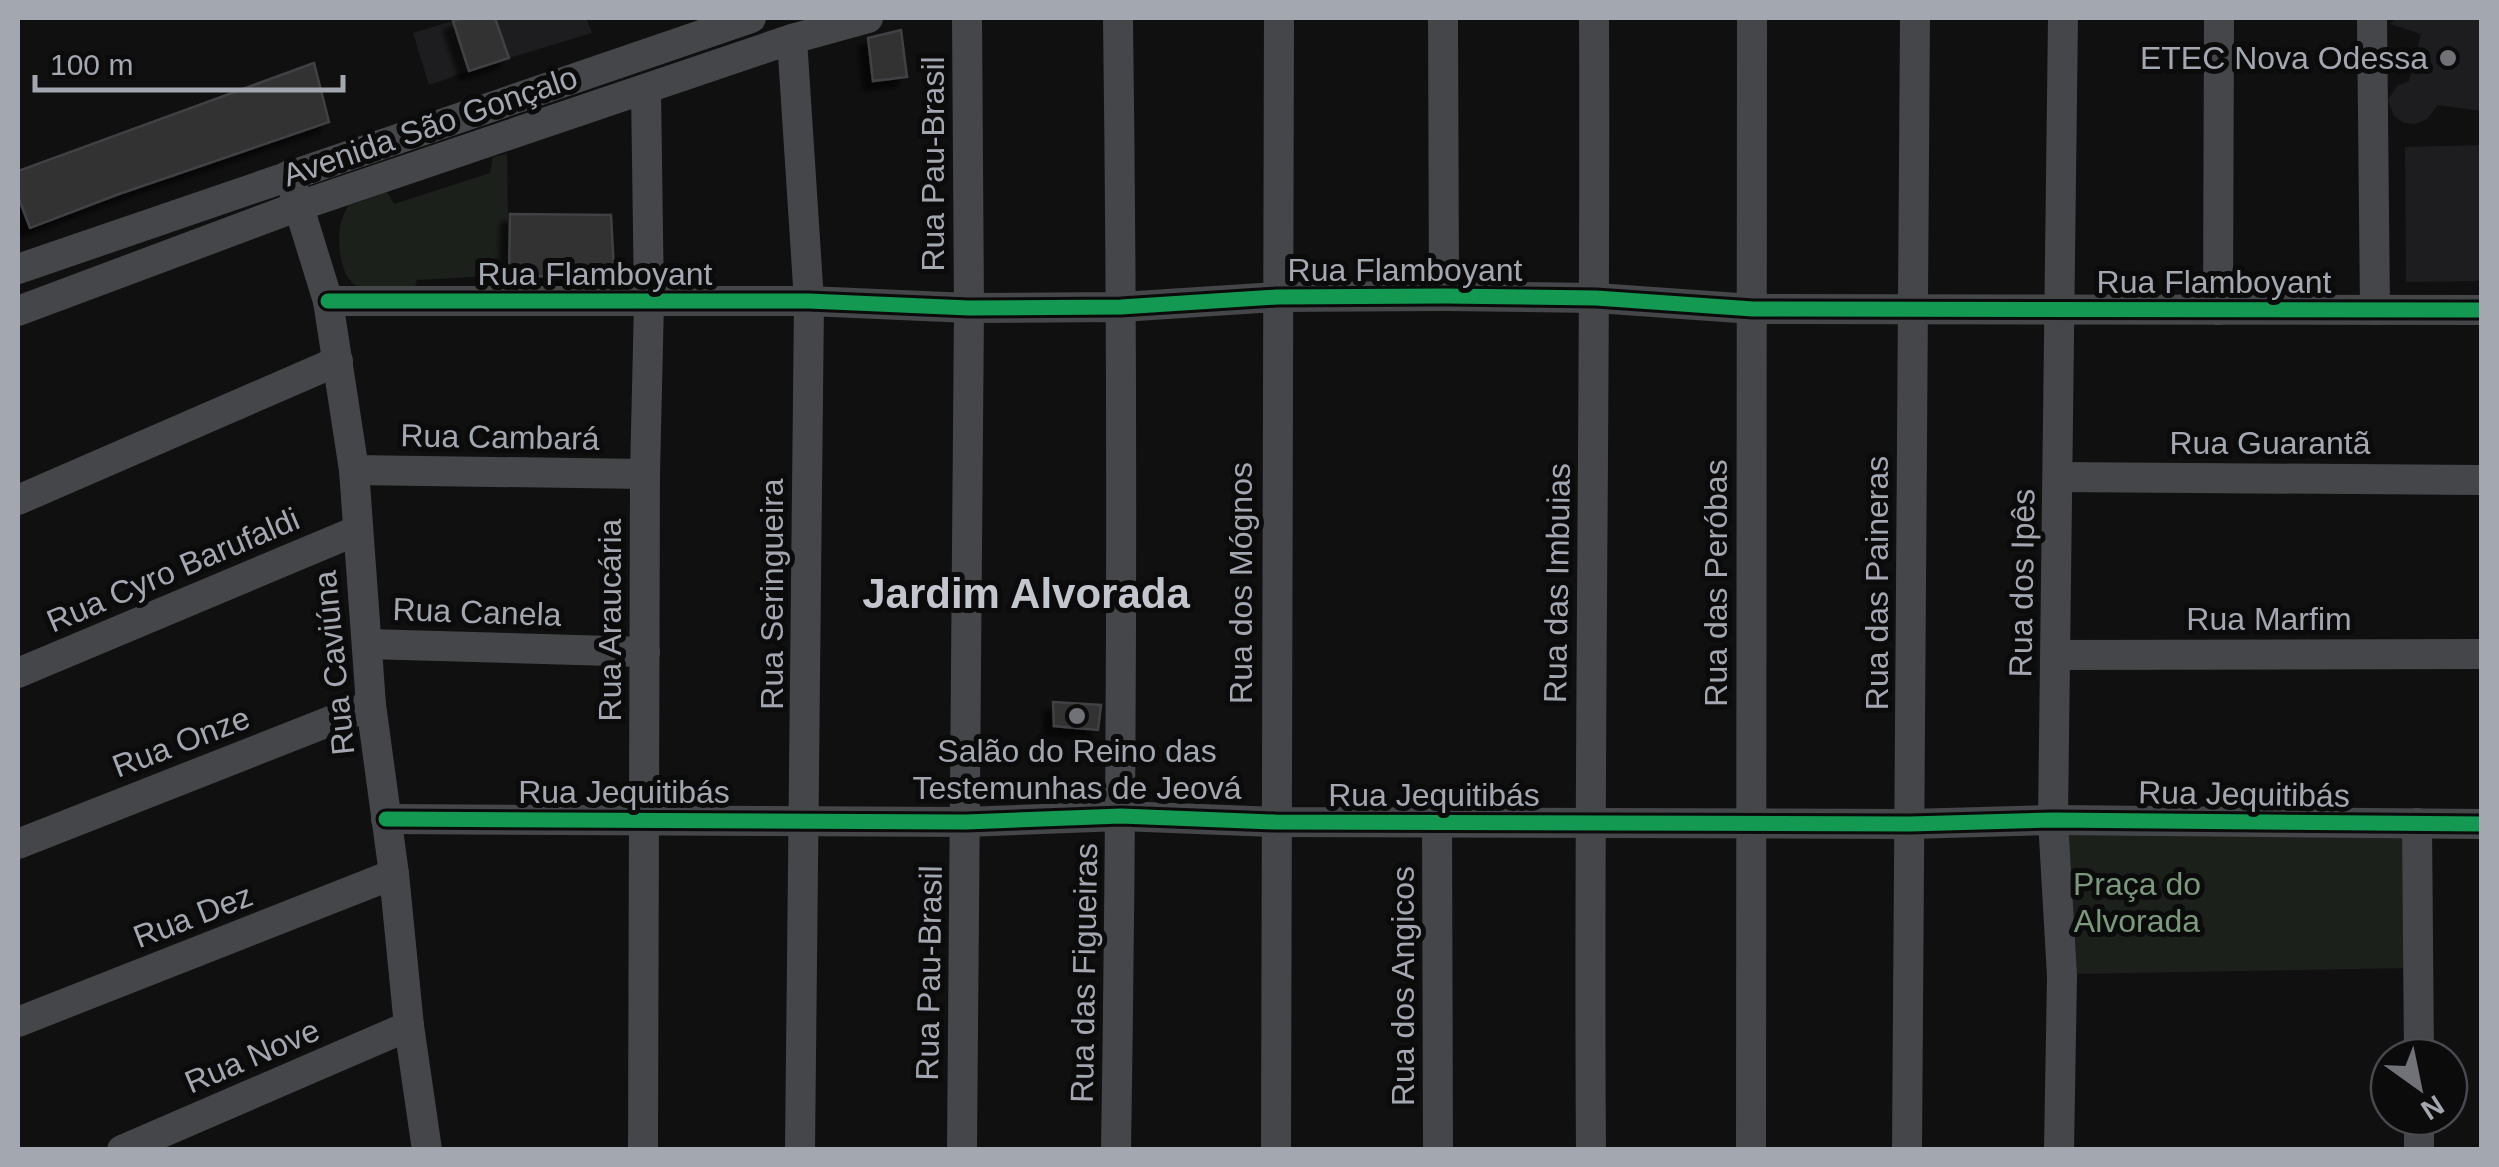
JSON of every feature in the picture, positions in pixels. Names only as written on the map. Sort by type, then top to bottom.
[{"type":"street","points":[[18,269],[751,18]]},
{"type":"street","name":"Avenida São Gonçalo","points":[[18,311],[299,206],[792,39],[868,18]]},
{"type":"street","name":"Rua Pau-Brasil","points":[[962,1150],[969,308],[967,18]]},
{"type":"street","name":"Rua das Figueiras","points":[[1116,1150],[1122,307],[1118,18]]},
{"type":"street","name":"Rua dos Mógnos","points":[[1276,1150],[1279,18]]},
{"type":"street","points":[[1442,18],[1444,296]]},
{"type":"street","name":"Rua das Imbuias","points":[[1591,1150],[1588,823],[1596,298],[1594,18]]},
{"type":"street","name":"Rua das Peróbas","points":[[1751,1150],[1752,18]]},
{"type":"street","name":"Rua das Paineras","points":[[1908,1150],[1915,18]]},
{"type":"street","name":"Rua dos Ipês","points":[[2059,1150],[2062,976],[2053,820],[2063,18]]},
{"type":"street","points":[[2218,310],[2219,18]]},
{"type":"street","points":[[2372,18],[2375,310]]},
{"type":"street","name":"Rua Seringueira","points":[[792,39],[809,301],[800,1150]]},
{"type":"street","name":"Rua Araucária","points":[[643,1150],[649,302],[646,90]]},
{"type":"street","points":[[462,116],[468,149]]},
{"type":"street","name":"Rua Caviúna","points":[[289,175],[328,301],[354,470],[371,705],[427,1150]]},
{"type":"street","name":"Rua Flamboyant","points":[[328,301],[809,301],[969,308],[1444,296],[1596,298],[1753,308],[2482,310]]},
{"type":"street","points":[[18,500],[338,361]]},
{"type":"street","name":"Rua Cambará","points":[[354,470],[645,474]]},
{"type":"street","name":"Rua Guarantã","points":[[2058,477],[2482,480]]},
{"type":"street","name":"Rua Cyro Barufaldi","points":[[18,673],[356,531]]},
{"type":"street","name":"Rua Canela","points":[[367,644],[645,652]]},
{"type":"street","name":"Rua Marfim","points":[[2057,654],[2482,654]]},
{"type":"street","name":"Rua Onze","points":[[18,844],[371,705]]},
{"type":"street","name":"Rua Jequitibás","points":[[386,819],[966,822],[1121,816],[1275,822],[1910,824],[2053,820],[2482,824]]},
{"type":"street","name":"Rua dos Angicos","points":[[1437,822],[1438,1150]]},
{"type":"street","points":[[2417,823],[2419,1037]]},
{"type":"street","name":"Rua Dez","points":[[18,1022],[394,874]]},
{"type":"street","name":"Rua Nove","points":[[122,1150],[409,1026]]},
{"type":"shaded area","points":[[495,18],[586,18],[592,33],[509,58]]},
{"type":"shaded area","name":"ETEC Nova Odessa","points":[[2397,18],[2481,18],[2481,111],[2438,105],[2427,119],[2416,124],[2404,123],[2394,116],[2388,100],[2397,86],[2409,81],[2421,34],[2390,24]]},
{"type":"shaded area","points":[[453,21],[469,71],[429,85],[413,33]]},
{"type":"shaded area","points":[[2481,145],[2481,281],[2406,282],[2405,147]]},
{"type":"green space","points":[[507,154],[509,285],[492,286],[488,276],[417,280],[413,292],[386,292],[364,289],[348,278],[339,239],[348,206],[387,192],[394,204],[490,173],[493,157]]},
{"type":"green space","name":"Praça do Alvorada","points":[[2066,832],[2402,834],[2409,968],[2068,974]]},
{"type":"building","points":[[495,18],[509,58],[469,71],[453,21]]},
{"type":"building","points":[[901,30],[907,77],[873,81],[868,38]]},
{"type":"building","points":[[314,63],[329,122],[30,228],[18,196],[18,171]]},
{"type":"building","points":[[510,214],[611,215],[614,272],[601,277],[509,276]]},
{"type":"building","name":"Salão do Reino das Testemunhas de Jeová","points":[[1053,702],[1101,705],[1098,730],[1054,726]]},
{"type":"cycle path","points":[[328,301],[809,301],[969,308],[1121,307],[1277,297],[1444,296],[1596,298],[1753,309],[2482,310]]},
{"type":"cycle path","points":[[386,819],[966,822],[1121,816],[1275,822],[1910,824],[2053,820],[2482,824]]},
{"type":"place","name":"ETEC Nova Odessa","points":[[2448,58]]},
{"type":"place","name":"Salão do Reino das Testemunhas de Jeová","points":[[1077,716]]},
{"type":"district","name":"Jardim Alvorada","points":[[1026,593]]}]
